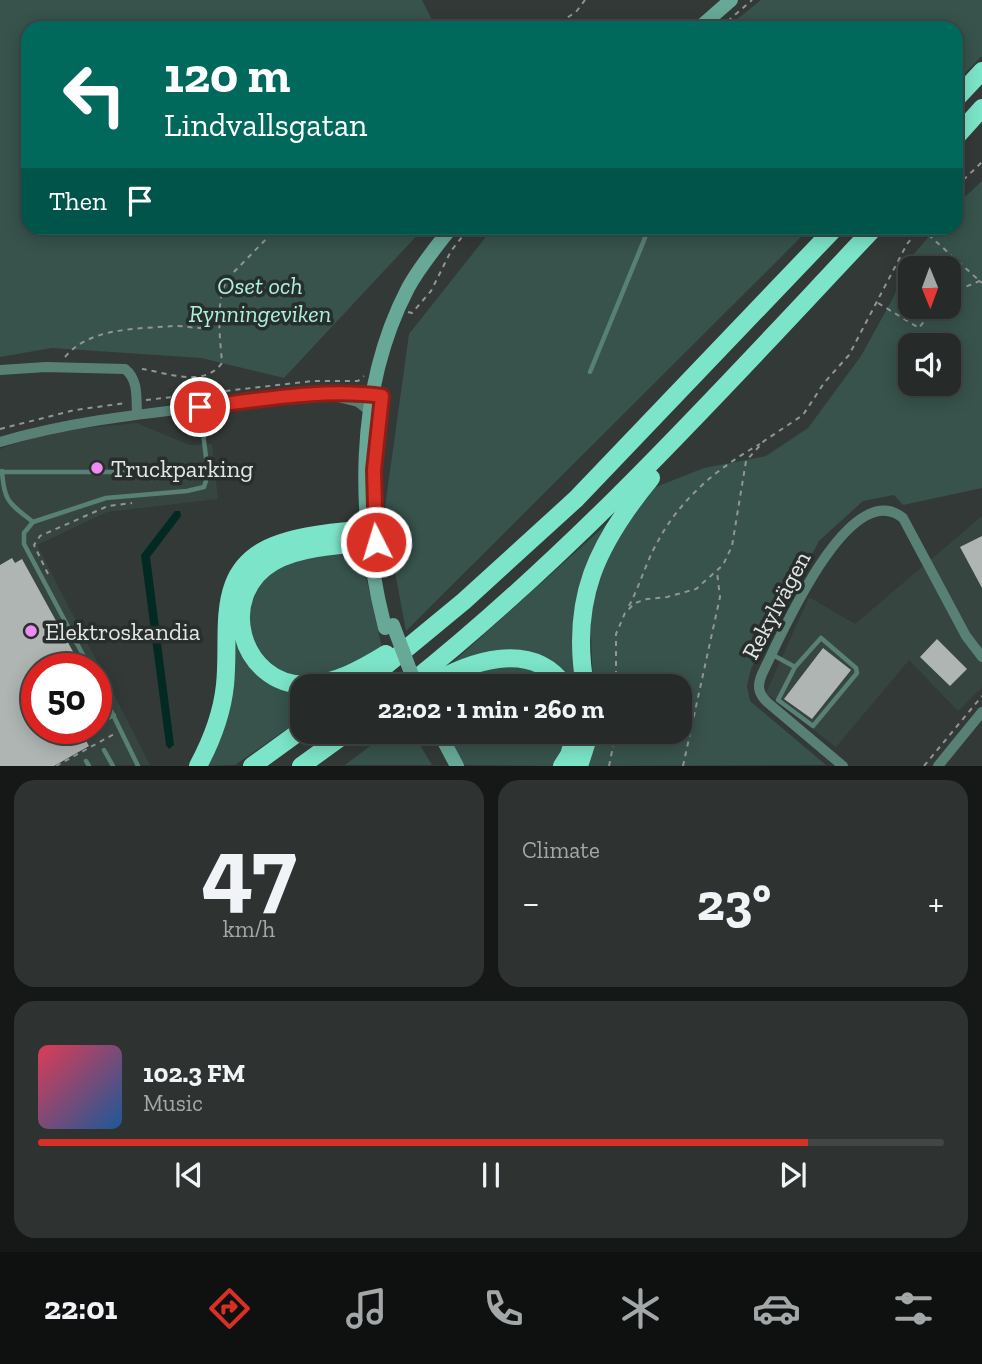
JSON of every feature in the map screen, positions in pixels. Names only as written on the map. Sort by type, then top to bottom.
[{"type":"highway","points":[[963,91],[982,71]]},
{"type":"highway","points":[[963,129],[982,108]]},
{"type":"highway","points":[[376,674],[506,564],[594,481],[828,235]]},
{"type":"highway","points":[[421,674],[492,615],[587,528],[867,235]]},
{"type":"highway","points":[[584,674],[581,617],[589,579],[604,544],[640,491],[764,345]]},
{"type":"highway","points":[[371,535],[285,556],[262,569],[253,579],[242,603],[240,629],[257,664],[267,673],[304,685],[342,677],[388,653],[403,652]]},
{"type":"highway","points":[[198,765],[215,731],[222,706],[226,668],[227,605],[241,571],[258,554],[280,543],[371,535]]},
{"type":"highway","points":[[452,674],[476,663],[515,657],[540,664],[551,674]]},
{"type":"highway","points":[[252,765],[290,738]]},
{"type":"highway","points":[[302,765],[331,744]]},
{"type":"highway","points":[[562,765],[572,744]]},
{"type":"highway","points":[[579,765],[586,744]]},
{"type":"street","points":[[707,21],[731,0]]},
{"type":"street","points":[[371,535],[378,396],[389,334],[398,308],[426,258],[446,235]]},
{"type":"street","points":[[403,674],[389,626],[371,535],[364,470],[371,412],[406,311],[437,247]]},
{"type":"street","points":[[0,370],[60,367],[125,369],[131,374],[135,384],[137,414]]},
{"type":"street","points":[[0,442],[61,426],[137,414],[324,394],[378,396]]},
{"type":"street","points":[[324,394],[358,402],[371,412]]},
{"type":"street","name":"Rekylvägen","points":[[844,765],[760,695],[759,681],[816,568],[836,541],[867,516],[886,509],[895,511],[903,518],[966,636],[982,657]]},
{"type":"street","points":[[389,626],[411,674]]},
{"type":"street","points":[[938,765],[982,712]]},
{"type":"street","points":[[436,744],[447,765]]},
{"type":"street","points":[[446,744],[457,765]]},
{"type":"lane","points":[[590,372],[646,235]]},
{"type":"lane","points":[[82,653],[24,544],[24,533],[33,522],[106,498],[204,487],[207,465],[200,407]]},
{"type":"lane","points":[[33,522],[13,507],[3,494],[1,472],[187,472],[207,465]]},
{"type":"lane","points":[[821,638],[856,668],[857,673],[813,726],[778,700],[795,667],[821,638]]},
{"type":"lane","points":[[772,655],[795,667]]},
{"type":"lane","points":[[112,711],[138,765]]},
{"type":"lane","points":[[104,750],[113,765]]},
{"type":"path","points":[[562,21],[576,12],[585,0]]},
{"type":"path","points":[[728,21],[752,0]]},
{"type":"path","points":[[963,180],[982,162]]},
{"type":"path","points":[[142,369],[200,378],[215,373],[222,363],[218,321],[222,289],[227,279],[270,235]]},
{"type":"path","points":[[406,311],[412,313],[431,291],[451,251],[464,235]]},
{"type":"path","points":[[616,674],[616,635],[659,539],[686,501],[723,467],[803,415],[824,383],[849,355],[915,235]]},
{"type":"path","points":[[928,235],[982,282],[961,289]]},
{"type":"path","points":[[877,302],[898,315]]},
{"type":"path","points":[[904,319],[919,328],[926,319]]},
{"type":"path","points":[[60,367],[74,347],[91,337],[174,326],[202,329],[218,321]]},
{"type":"path","points":[[0,429],[75,410],[136,401],[313,381],[358,381],[366,371]]},
{"type":"path","points":[[625,613],[635,603],[696,589],[717,571],[732,546],[746,461],[764,441]]},
{"type":"path","points":[[49,576],[34,545],[40,536],[108,506],[133,503]]},
{"type":"path","points":[[683,765],[720,597],[717,571]]},
{"type":"path","points":[[924,765],[982,696]]},
{"type":"path","points":[[609,765],[613,744]]},
{"type":"shaded area","points":[[137,423],[189,445],[212,444],[218,499],[107,512],[37,545],[92,653],[21,653],[21,744],[112,744],[112,691],[150,765],[0,766],[0,449],[29,438],[66,430]]},
{"type":"shaded area","points":[[175,511],[180,511],[181,516],[150,557],[174,745],[169,749],[166,745],[141,555]]},
{"type":"shaded area","points":[[982,516],[982,687],[958,711],[909,660],[836,747],[766,693],[809,597],[855,624]]},
{"type":"green space","name":"Oset och Rynningeviken","points":[[0,0],[422,0],[432,21],[21,21],[21,235],[417,235],[284,378],[201,358],[52,348],[0,357]]},
{"type":"green space","points":[[761,0],[982,0],[982,56],[963,75],[963,21],[735,21]]},
{"type":"green space","points":[[982,181],[982,488],[903,505],[894,495],[863,501],[819,541],[751,669],[747,686],[750,701],[826,765],[586,766],[594,744],[692,744],[692,674],[593,674],[590,609],[608,556],[648,490],[704,468],[766,456],[808,428],[861,356],[898,286],[898,319],[961,319],[961,256],[912,256],[930,235],[963,235],[963,199]]},
{"type":"green space","points":[[487,235],[803,235],[406,631],[384,514],[409,334]]},
{"type":"green space","points":[[609,522],[589,566],[578,601],[576,638],[578,674],[562,674],[550,662],[442,672]]},
{"type":"green space","points":[[348,554],[358,558],[364,568],[382,648],[330,674],[290,675],[275,669],[260,655],[252,637],[249,617],[253,596],[265,578],[284,564],[307,557]]},
{"type":"green space","points":[[234,622],[241,652],[254,672],[262,679],[290,689],[290,727],[235,765],[204,766]]},
{"type":"green space","points":[[511,663],[535,668],[542,674],[470,674]]},
{"type":"green space","points":[[373,744],[419,744],[432,765],[345,765]]},
{"type":"green space","points":[[453,744],[565,744],[553,766],[464,765]]},
{"type":"building","points":[[982,536],[982,588],[960,547]]},
{"type":"building","name":"Elektroskandia","points":[[12,558],[15,563],[22,559],[74,653],[21,653],[21,744],[89,746],[54,766],[0,766],[0,565]]},
{"type":"building","points":[[937,639],[967,669],[950,686],[920,657]]},
{"type":"building","points":[[823,648],[851,670],[812,719],[784,699]]},
{"type":"place","name":"Truckparking","points":[[97,468]]},
{"type":"place","name":"Elektroskandia","points":[[31,631]]},
{"type":"route","points":[[200,407],[324,394],[382,396],[374,470],[376,542]]}]
